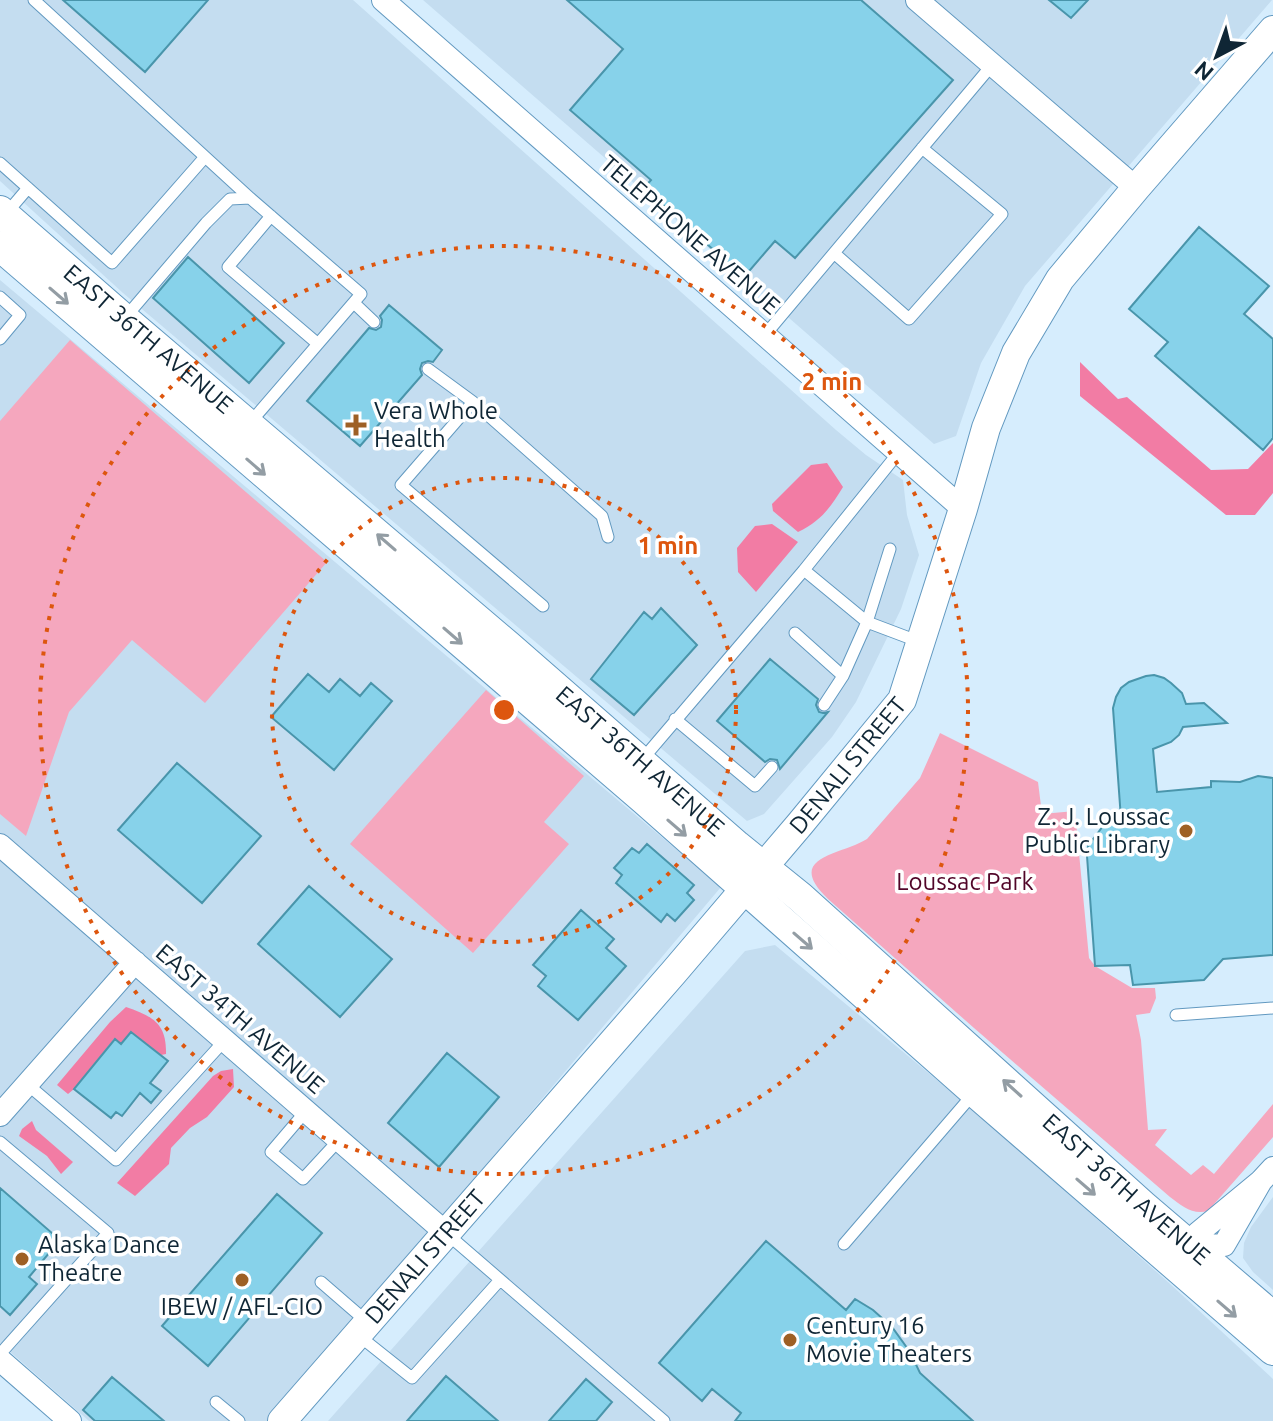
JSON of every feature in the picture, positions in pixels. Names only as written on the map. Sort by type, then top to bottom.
[{"type":"main road","name":"EAST 36TH AVENUE","points":[[2,214],[113,326],[645,800],[754,878],[800,897],[1193,1255],[1273,1350]]},
{"type":"main road","name":"EAST 36TH AVENUE","points":[[0,246],[128,337],[234,425],[249,424],[641,761],[754,878],[975,1092],[1273,1317]]},
{"type":"street","name":"TELEPHONE AVENUE","points":[[383,0],[963,509]]},
{"type":"street","points":[[917,0],[1136,188]]},
{"type":"street","name":"DENALI STREET","points":[[282,1421],[754,878],[902,700],[986,428],[1016,353],[1060,279],[1273,30]]},
{"type":"street","name":"EAST 34TH AVENUE","points":[[0,845],[446,1233]]},
{"type":"street","points":[[2,1110],[135,962]]},
{"type":"street","points":[[1193,1255],[1198,1233],[1267,1174]]},
{"type":"street","points":[[0,1357],[70,1421]]},
{"type":"lane","points":[[34,0],[250,198],[361,294],[249,424]]},
{"type":"lane","points":[[765,335],[992,65]]},
{"type":"lane","points":[[834,253],[909,319],[1002,214],[922,148]]},
{"type":"lane","points":[[0,163],[112,263],[205,157]]},
{"type":"lane","points":[[2,214],[28,188]]},
{"type":"lane","points":[[113,326],[230,199],[250,198]]},
{"type":"lane","points":[[271,216],[228,267],[318,344]]},
{"type":"lane","points":[[0,297],[20,315],[0,339]]},
{"type":"lane","points":[[354,303],[374,322]]},
{"type":"lane","points":[[428,369],[473,402],[602,516],[608,537]]},
{"type":"lane","points":[[473,402],[401,485],[543,606]]},
{"type":"lane","points":[[641,761],[804,570],[899,452]]},
{"type":"lane","points":[[824,705],[843,676],[867,622],[890,549]]},
{"type":"lane","points":[[804,570],[867,622],[920,642]]},
{"type":"lane","points":[[795,633],[843,676]]},
{"type":"lane","points":[[675,719],[755,786],[772,767]]},
{"type":"lane","points":[[1176,1015],[1273,1008]]},
{"type":"lane","points":[[27,1084],[116,1160],[225,1040]]},
{"type":"lane","points":[[844,1244],[975,1092]]},
{"type":"lane","points":[[306,1111],[271,1152],[303,1179],[339,1140]]},
{"type":"lane","points":[[0,1142],[108,1233],[0,1357]]},
{"type":"lane","points":[[446,1233],[664,1421]]},
{"type":"lane","points":[[321,1282],[412,1378],[500,1280]]},
{"type":"lane","points":[[216,1402],[239,1421]]},
{"type":"shaded area","points":[[0,0],[353,0],[836,430],[903,480],[907,515],[919,555],[901,609],[856,702],[832,737],[764,814],[747,821],[123,293],[0,181]]},
{"type":"shaded area","points":[[423,0],[1272,0],[1025,286],[981,363],[956,436],[934,444]]},
{"type":"shaded area","points":[[0,280],[721,887],[270,1421],[89,1421],[0,1343]]},
{"type":"shaded area","points":[[1080,362],[1118,399],[1127,397],[1211,470],[1248,469],[1273,443],[1273,493],[1255,515],[1226,515],[1080,396]]},
{"type":"shaded area","points":[[827,463],[843,487],[824,513],[798,532],[773,511],[772,504],[811,465]]},
{"type":"shaded area","points":[[772,524],[798,542],[756,592],[738,572],[737,548],[755,526]]},
{"type":"shaded area","points":[[775,945],[986,1121],[1273,1379],[1273,1421],[328,1421],[745,951]]},
{"type":"shaded area","points":[[126,1007],[156,1022],[164,1035],[166,1054],[161,1055],[131,1032],[121,1044],[114,1039],[68,1094],[57,1085]]},
{"type":"shaded area","points":[[233,1069],[234,1087],[207,1117],[190,1128],[171,1148],[169,1164],[135,1196],[117,1183],[213,1076]]},
{"type":"shaded area","points":[[32,1121],[36,1130],[73,1162],[61,1174],[47,1156],[19,1136]]},
{"type":"shaded area","points":[[1273,1197],[1273,1290],[1243,1258],[1244,1243],[1251,1227]]},
{"type":"green space","points":[[70,340],[327,562],[205,703],[132,640],[69,712],[26,836],[0,814],[0,421]]},
{"type":"green space","points":[[486,690],[584,776],[544,822],[569,844],[473,953],[350,844]]},
{"type":"green space","name":"Loussac Park","points":[[940,733],[1038,782],[1042,814],[1075,811],[1089,958],[1095,966],[1132,988],[1155,988],[1156,998],[1150,1013],[1136,1015],[1148,1130],[1167,1129],[1155,1145],[1191,1175],[1203,1165],[1214,1174],[1273,1104],[1273,1137],[1208,1211],[1192,1211],[1170,1197],[974,1028],[816,885],[812,874],[814,865],[867,839],[920,778]]},
{"type":"building","points":[[63,0],[208,0],[145,72]]},
{"type":"building","points":[[567,0],[861,0],[953,80],[795,258],[775,241],[744,277],[644,188],[651,180],[570,110],[623,49]]},
{"type":"building","points":[[1049,0],[1088,0],[1071,18]]},
{"type":"building","points":[[1199,227],[1269,286],[1244,314],[1273,339],[1273,438],[1263,450],[1155,356],[1168,342],[1129,309]]},
{"type":"building","points":[[188,257],[284,343],[249,383],[153,298]]},
{"type":"building","points":[[389,305],[442,350],[433,362],[422,363],[422,375],[360,446],[307,401],[369,328],[376,330],[381,327],[380,316]]},
{"type":"building","points":[[661,608],[697,645],[634,715],[591,679],[644,612],[652,619]]},
{"type":"building","points":[[770,659],[818,699],[816,705],[819,712],[828,712],[780,769],[777,760],[765,762],[717,721]]},
{"type":"building","points":[[308,674],[329,692],[340,679],[360,696],[371,683],[392,701],[334,770],[271,717]]},
{"type":"building","name":"Z. J. Loussac Public Library","points":[[1154,675],[1171,683],[1182,693],[1186,704],[1204,703],[1227,723],[1183,727],[1171,742],[1153,749],[1157,792],[1211,787],[1211,781],[1240,782],[1258,776],[1273,778],[1273,955],[1223,959],[1204,980],[1133,985],[1130,965],[1095,966],[1087,856],[1088,846],[1103,826],[1121,819],[1113,708],[1116,697],[1129,682]]},
{"type":"building","points":[[177,763],[261,836],[202,903],[118,830]]},
{"type":"building","points":[[647,844],[694,885],[687,893],[694,900],[675,921],[667,914],[661,922],[616,883],[622,875],[614,868],[632,848],[639,853]]},
{"type":"building","points":[[309,886],[392,959],[340,1017],[258,944]]},
{"type":"building","points":[[581,910],[614,939],[606,948],[626,966],[578,1020],[538,986],[546,976],[533,965]]},
{"type":"building","points":[[131,1032],[168,1061],[150,1083],[161,1091],[151,1103],[140,1093],[122,1116],[116,1112],[111,1118],[74,1089],[115,1039],[121,1044]]},
{"type":"building","points":[[447,1053],[499,1097],[439,1167],[388,1123]]},
{"type":"building","name":"Alaska Dance Theatre","points":[[0,1188],[60,1240],[29,1277],[37,1284],[10,1315],[0,1306]]},
{"type":"building","name":"IBEW / AFL-CIO","points":[[277,1194],[322,1233],[208,1366],[162,1326]]},
{"type":"building","name":"Century 16 Movie Theaters","points":[[766,1241],[846,1310],[855,1299],[873,1310],[892,1327],[920,1373],[973,1421],[735,1421],[741,1413],[712,1389],[702,1401],[659,1363]]},
{"type":"building","points":[[446,1376],[498,1421],[407,1421]]},
{"type":"building","points":[[112,1377],[164,1421],[95,1421],[83,1410]]},
{"type":"building","points":[[586,1379],[612,1402],[596,1421],[549,1421]]},
{"type":"place","name":"Vera Whole Health","points":[[356,425]]},
{"type":"place","name":"Z. J. Loussac Public Library","points":[[1186,831]]},
{"type":"place","name":"Alaska Dance Theatre","points":[[22,1259]]},
{"type":"place","name":"IBEW / AFL-CIO","points":[[242,1280]]},
{"type":"place","name":"Century 16 Movie Theaters","points":[[790,1340]]}]
